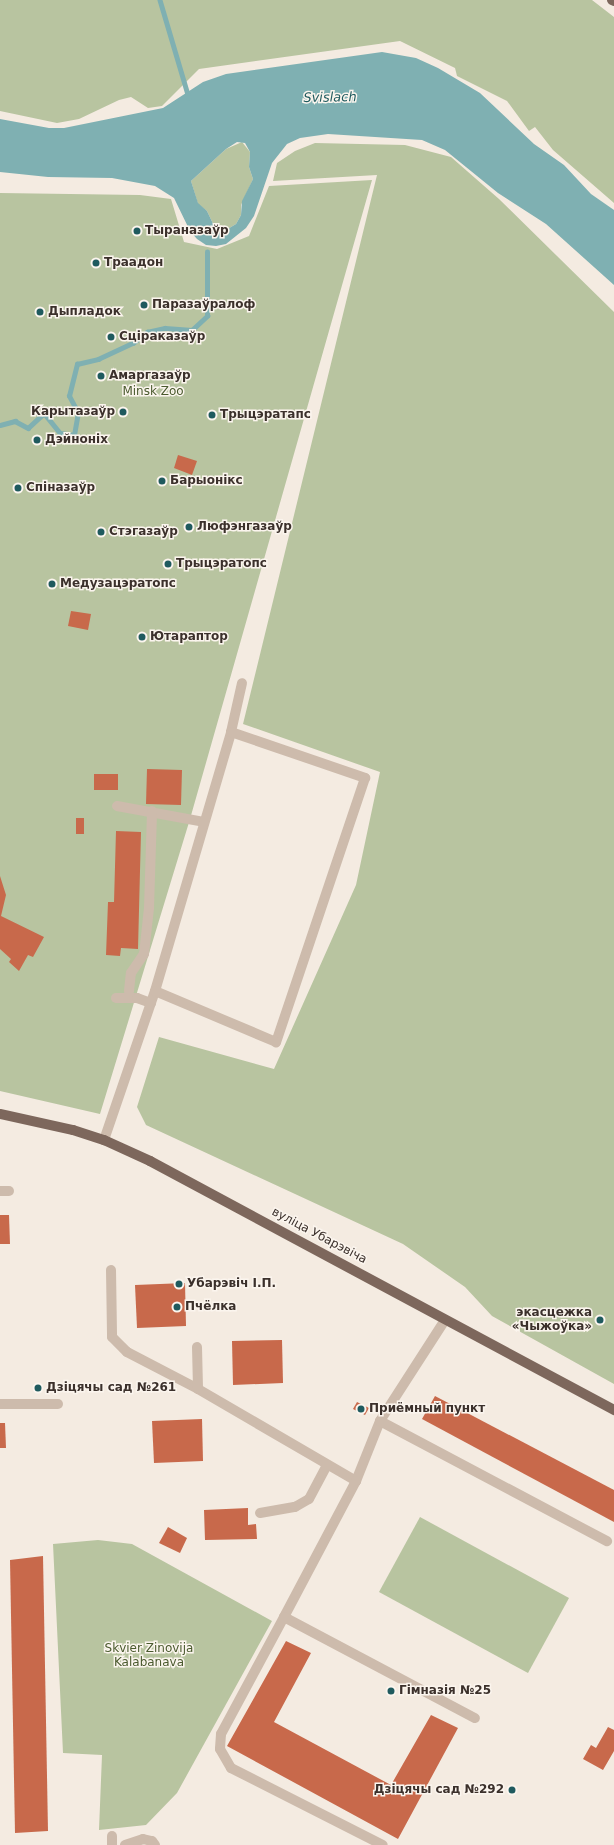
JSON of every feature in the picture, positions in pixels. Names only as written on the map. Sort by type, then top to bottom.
[{"type":"main road","name":"вуліца Убарэвіча","points":[[0,1114],[52,1124],[104,1140],[194,1184],[614,1410]]},
{"type":"lane","points":[[104,1140],[155,991],[231,732],[242,683]]},
{"type":"lane","points":[[155,991],[276,1042],[365,778],[231,732]]},
{"type":"lane","points":[[117,806],[204,822]]},
{"type":"lane","points":[[129,991],[131,973],[144,954],[150,908],[152,812]]},
{"type":"lane","points":[[116,998],[137,998],[151,1003]]},
{"type":"lane","points":[[111,1270],[112,1337],[127,1352],[198,1389],[356,1481]]},
{"type":"lane","points":[[383,1845],[231,1768],[220,1749],[221,1734],[356,1481],[380,1421],[445,1320]]},
{"type":"lane","points":[[197,1347],[198,1389]]},
{"type":"lane","points":[[0,1404],[58,1404]]},
{"type":"lane","points":[[380,1421],[607,1541]]},
{"type":"lane","points":[[260,1513],[295,1506],[309,1499],[327,1465]]},
{"type":"lane","points":[[284,1618],[475,1718]]},
{"type":"lane","points":[[125,1845],[143,1839],[152,1841],[155,1845]]},
{"type":"green space","points":[[0,0],[592,0],[614,17],[614,203],[553,150],[535,127],[529,131],[507,101],[457,76],[455,68],[400,41],[199,69],[162,106],[148,108],[131,97],[119,100],[79,119],[57,123],[0,111]]},
{"type":"green space","points":[[242,142],[250,152],[249,167],[253,179],[241,205],[241,215],[236,224],[226,230],[216,230],[207,211],[198,204],[191,181],[226,149]]},
{"type":"green space","points":[[315,143],[405,145],[451,157],[499,199],[614,312],[614,1384],[492,1316],[465,1287],[403,1244],[146,1125],[137,1107],[159,1037],[274,1069],[356,885],[380,772],[243,724],[377,175],[273,181],[277,163],[295,151]]},
{"type":"green space","name":"Minsk Zoo","points":[[372,180],[190,819],[100,1114],[0,1091],[0,193],[140,195],[171,199],[184,242],[217,249],[249,236],[269,186]]},
{"type":"green space","points":[[420,1517],[569,1598],[528,1673],[379,1592]]},
{"type":"green space","name":"Skvier Zinovija Kalabanava","points":[[98,1540],[132,1544],[272,1621],[177,1793],[146,1825],[99,1830],[102,1755],[63,1753],[53,1544]]},
{"type":"water","name":"Svislach","points":[[382,52],[416,58],[438,68],[480,93],[534,144],[564,165],[591,194],[614,210],[614,285],[546,224],[498,193],[445,150],[422,140],[328,134],[300,138],[287,144],[272,163],[254,216],[246,228],[226,244],[216,246],[206,245],[197,239],[190,231],[174,198],[155,186],[112,178],[48,177],[0,172],[0,119],[49,128],[64,128],[163,108],[203,82],[226,74]],"holes":[[[237,142],[245,143],[250,152],[249,167],[253,179],[242,201],[241,215],[236,224],[226,230],[216,230],[207,211],[198,203],[191,181],[226,149]]]},
{"type":"building","points":[[178,455],[197,461],[192,475],[174,468]]},
{"type":"building","points":[[71,611],[91,614],[88,630],[68,626]]},
{"type":"building","points":[[147,769],[182,770],[181,805],[146,804]]},
{"type":"building","points":[[94,774],[118,774],[118,790],[94,790]]},
{"type":"building","points":[[76,818],[84,818],[84,834],[76,834]]},
{"type":"building","points":[[116,831],[141,832],[138,949],[121,948],[120,956],[106,955],[108,902],[114,902]]},
{"type":"building","points":[[0,876],[6,895],[1,916],[44,937],[33,957],[28,955],[19,971],[9,962],[11,959],[0,949]]},
{"type":"building","points":[[0,1215],[9,1215],[10,1244],[0,1244]]},
{"type":"building","points":[[185,1283],[186,1326],[137,1328],[135,1285]]},
{"type":"building","points":[[282,1340],[283,1383],[233,1385],[232,1341]]},
{"type":"building","points":[[435,1396],[614,1490],[614,1522],[422,1419]]},
{"type":"building","name":"Приёмный пункт","points":[[357,1402],[369,1408],[365,1415],[353,1409]]},
{"type":"building","points":[[202,1419],[203,1461],[154,1463],[152,1421]]},
{"type":"building","points":[[0,1423],[5,1423],[6,1448],[0,1448]]},
{"type":"building","points":[[248,1508],[248,1525],[256,1524],[257,1539],[205,1540],[204,1510]]},
{"type":"building","points":[[168,1527],[187,1538],[180,1553],[159,1543]]},
{"type":"building","points":[[43,1556],[48,1831],[15,1833],[10,1560]]},
{"type":"building","points":[[286,1641],[311,1653],[274,1722],[391,1785],[431,1715],[458,1728],[398,1839],[227,1746]]},
{"type":"building","points":[[608,1727],[614,1730],[614,1751],[603,1770],[583,1759],[591,1745],[596,1748]]},
{"type":"waterway","points":[[160,0],[189,98]]},
{"type":"waterway","points":[[0,425],[15,421],[28,428],[44,413],[60,433],[74,435],[78,413],[69,396],[77,364],[98,359],[133,343],[147,332],[165,328],[192,330],[207,316],[207,252]]},
{"type":"place","name":"Тыраназаўр","points":[[137,231]]},
{"type":"place","name":"Траадон","points":[[96,263]]},
{"type":"place","name":"Паразаўралоф","points":[[144,305]]},
{"type":"place","name":"Дыпладок","points":[[40,312]]},
{"type":"place","name":"Сціраказаўр","points":[[111,337]]},
{"type":"place","name":"Амаргазаўр","points":[[101,376]]},
{"type":"place","name":"Карытазаўр","points":[[123,412]]},
{"type":"place","name":"Трыцэратапс","points":[[212,415]]},
{"type":"place","name":"Дэйноніх","points":[[37,440]]},
{"type":"place","name":"Барыонікс","points":[[162,481]]},
{"type":"place","name":"Спіназаўр","points":[[18,488]]},
{"type":"place","name":"Люфэнгазаўр","points":[[189,527]]},
{"type":"place","name":"Стэгазаўр","points":[[101,532]]},
{"type":"place","name":"Трыцэратопс","points":[[168,564]]},
{"type":"place","name":"Медузацэратопс","points":[[52,584]]},
{"type":"place","name":"Ютараптор","points":[[142,637]]},
{"type":"place","name":"Убарэвіч І.П.","points":[[179,1284]]},
{"type":"place","name":"Пчёлка","points":[[177,1307]]},
{"type":"place","name":"экасцежка «Чыжоўка»","points":[[600,1320]]},
{"type":"place","name":"Дзіцячы сад №261","points":[[38,1388]]},
{"type":"place","name":"Приёмный пункт","points":[[361,1409]]},
{"type":"place","name":"Гімназія №25","points":[[391,1691]]},
{"type":"place","name":"Дзіцячы сад №292","points":[[512,1790]]}]
